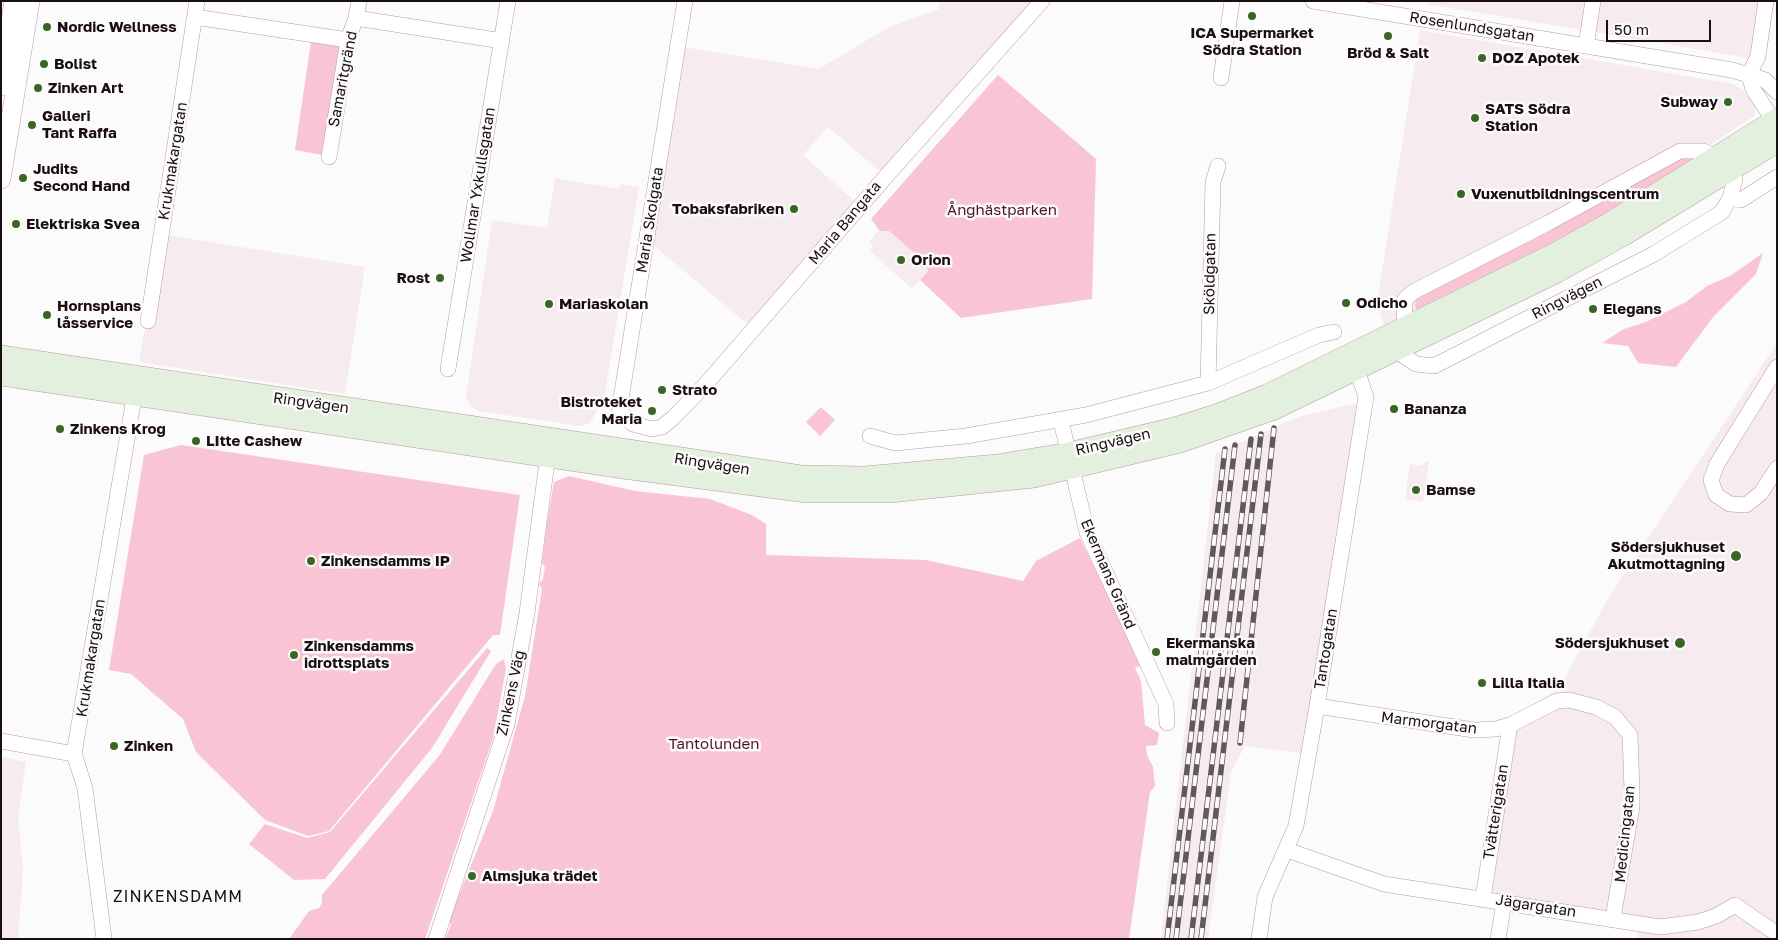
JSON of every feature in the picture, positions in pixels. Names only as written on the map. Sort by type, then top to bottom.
[{"type":"main road","name":"Ringvägen","points":[[1354,362],[1395,350],[1557,272],[1622,236],[1725,163],[1776,122]]},
{"type":"main road","name":"Ringvägen","points":[[1,375],[136,386],[746,477],[807,492],[890,492],[1034,477],[1070,461],[1180,442],[1274,409],[1354,362],[1404,328],[1556,253],[1725,163],[1777,142]]},
{"type":"main road","name":"Ringvägen","points":[[1,356],[136,386]]},
{"type":"street","points":[[1,86],[14,1]]},
{"type":"street","points":[[1,179],[30,1]]},
{"type":"street","name":"Krukmakargatan","points":[[148,321],[197,1]]},
{"type":"street","name":"Samaritgränd","points":[[329,157],[348,40],[356,18],[359,1]]},
{"type":"street","name":"Wollmar Yxkullsgatan","points":[[448,369],[508,1]]},
{"type":"street","name":"Maria Skolgata","points":[[640,427],[625,418],[619,410],[685,1]]},
{"type":"street","name":"Maria Bangata","points":[[640,427],[652,429],[662,427],[705,385],[889,173],[1042,1]]},
{"type":"street","points":[[1221,78],[1232,1]]},
{"type":"street","name":"Rosenlundsgatan","points":[[1312,1],[1343,4],[1436,22],[1732,70],[1764,80],[1777,92]]},
{"type":"street","points":[[1586,46],[1593,1]]},
{"type":"street","points":[[1766,1],[1758,56],[1749,75],[1753,89],[1776,122]]},
{"type":"street","points":[[195,17],[348,40]]},
{"type":"street","points":[[356,18],[502,41]]},
{"type":"street","points":[[1404,328],[1405,299],[1413,292],[1548,223],[1680,151],[1703,151],[1725,163],[1735,179],[1730,198],[1741,200],[1777,177]]},
{"type":"street","name":"Sköldgatan","points":[[1208,383],[1213,182],[1218,166]]},
{"type":"street","name":"Ringvägen","points":[[1395,350],[1416,364],[1434,366],[1654,254],[1722,212],[1730,198]]},
{"type":"street","points":[[870,436],[895,443],[966,436],[1060,421],[1135,404],[1208,383],[1265,360],[1319,335],[1334,332]]},
{"type":"street","name":"Tantogatan","points":[[1259,939],[1265,897],[1296,826],[1317,706],[1366,397],[1354,362]]},
{"type":"street","points":[[1777,367],[1717,464],[1711,480],[1716,495],[1730,504],[1746,505],[1761,494],[1777,468]]},
{"type":"street","name":"Krukmakargatan","points":[[104,939],[85,788],[74,754],[136,386]]},
{"type":"street","name":"Ekermans Gränd","points":[[1060,421],[1086,532],[1166,704],[1167,723]]},
{"type":"street","name":"Zinkens Väg","points":[[436,939],[507,724],[527,613],[549,447]]},
{"type":"street","name":"Marmorgatan","points":[[1317,706],[1474,730],[1496,729],[1510,725],[1556,701],[1569,700],[1596,707]]},
{"type":"street","name":"Medicingatan","points":[[1596,707],[1615,717],[1630,735],[1632,806],[1613,918]]},
{"type":"street","name":"Tvätterigatan","points":[[1483,898],[1510,725]]},
{"type":"street","points":[[1,741],[74,754]]},
{"type":"street","name":"Jägargatan","points":[[1287,850],[1384,884],[1670,926],[1698,922],[1716,916],[1734,905],[1777,934]]},
{"type":"street","points":[[1498,939],[1504,902]]},
{"type":"shaded area","points":[[940,1],[1045,1],[888,178],[828,127],[803,155],[861,207],[752,324],[747,324],[645,238],[677,46],[819,69],[889,27],[939,9]]},
{"type":"shaded area","points":[[1427,1],[1765,1],[1754,59],[1427,4]]},
{"type":"shaded area","points":[[1420,30],[1733,84],[1743,90],[1757,107],[1754,116],[1695,155],[1417,298],[1418,312],[1385,329],[1377,303]]},
{"type":"shaded area","name":"Mariaskolan","points":[[555,178],[619,189],[620,184],[639,187],[604,399],[590,423],[580,426],[478,411],[470,405],[466,397],[492,220],[547,228]]},
{"type":"shaded area","name":"Orion","points":[[878,231],[889,231],[926,263],[928,270],[912,289],[870,251],[873,246],[869,242]]},
{"type":"shaded area","points":[[161,234],[365,267],[345,394],[139,362]]},
{"type":"shaded area","name":"Södersjukhuset","points":[[1777,343],[1777,939],[1638,939],[1639,919],[1483,899],[1509,720],[1559,688],[1609,597]]},
{"type":"shaded area","points":[[1367,401],[1310,754],[1245,746],[1231,772],[1208,939],[1161,939],[1216,453],[1301,416]]},
{"type":"shaded area","name":"Bamse","points":[[1429,461],[1423,501],[1405,500],[1410,464],[1420,466]]},
{"type":"shaded area","points":[[1,757],[26,762],[18,817],[23,870],[18,939],[1,939]]},
{"type":"green space","points":[[311,42],[341,46],[323,155],[295,150]]},
{"type":"green space","name":"Ånghästparken","points":[[998,75],[1096,159],[1092,299],[961,318],[920,280],[928,271],[926,263],[889,231],[880,231],[871,219]]},
{"type":"green space","points":[[1685,156],[1696,159],[1551,247],[1418,312],[1415,306],[1416,298],[1542,235]]},
{"type":"green space","points":[[1763,253],[1756,274],[1713,317],[1676,367],[1638,363],[1628,346],[1602,343],[1624,329],[1646,322],[1686,302],[1707,286],[1730,276]]},
{"type":"green space","points":[[821,407],[835,420],[820,436],[806,422]]},
{"type":"green space","name":"Zinkensdamms idrottsplats","points":[[181,445],[520,495],[500,635],[493,635],[329,831],[308,836],[265,820],[196,752],[183,719],[131,674],[109,670],[144,455]]},
{"type":"green space","name":"Tantolunden","points":[[569,476],[635,491],[710,499],[752,515],[766,524],[766,555],[926,560],[1023,581],[1036,561],[1080,538],[1142,665],[1135,668],[1141,681],[1145,725],[1159,733],[1157,745],[1146,746],[1147,755],[1153,767],[1155,786],[1150,792],[1129,939],[445,939],[451,925],[449,920],[493,811],[525,696],[542,589],[539,584],[543,579],[545,567],[542,563],[554,482]]},
{"type":"green space","points":[[487,648],[491,651],[432,748],[325,879],[294,880],[249,844],[265,824],[307,838],[330,832]]},
{"type":"green space","points":[[504,659],[506,669],[493,738],[425,939],[289,939],[309,911],[319,908],[322,903],[322,895],[439,756],[496,664]]},
{"type":"railway","points":[[1240,743],[1274,428]]},
{"type":"railway","points":[[1201,939],[1261,434]]},
{"type":"railway","points":[[1191,939],[1251,439]]},
{"type":"railway","points":[[1176,939],[1235,445]]},
{"type":"railway","points":[[1167,939],[1225,449]]},
{"type":"place","name":"ICA Supermarket Södra Station","points":[[1252,16]]},
{"type":"place","name":"Nordic Wellness","points":[[47,27]]},
{"type":"place","name":"Bröd & Salt","points":[[1388,36]]},
{"type":"place","name":"DOZ Apotek","points":[[1482,58]]},
{"type":"place","name":"Bolist","points":[[44,64]]},
{"type":"place","name":"Zinken Art","points":[[38,88]]},
{"type":"place","name":"Subway","points":[[1728,102]]},
{"type":"place","name":"SATS Södra Station","points":[[1475,118]]},
{"type":"place","name":"Galleri Tant Raffa","points":[[32,125]]},
{"type":"place","name":"Judits Second Hand","points":[[23,178]]},
{"type":"place","name":"Vuxenutbildningscentrum","points":[[1461,194]]},
{"type":"place","name":"Tobaksfabriken","points":[[794,209]]},
{"type":"place","name":"Elektriska Svea","points":[[16,224]]},
{"type":"place","name":"Orion","points":[[901,260]]},
{"type":"place","name":"Rost","points":[[440,278]]},
{"type":"place","name":"Odicho","points":[[1346,303]]},
{"type":"place","name":"Mariaskolan","points":[[549,304]]},
{"type":"place","name":"Elegans","points":[[1593,309]]},
{"type":"place","name":"Hornsplans låsservice","points":[[47,315]]},
{"type":"place","name":"Strato","points":[[662,390]]},
{"type":"place","name":"Bananza","points":[[1394,409]]},
{"type":"place","name":"Bistroteket Maria","points":[[652,411]]},
{"type":"place","name":"Zinkens Krog","points":[[60,429]]},
{"type":"place","name":"LItte Cashew","points":[[196,441]]},
{"type":"place","name":"Bamse","points":[[1416,490]]},
{"type":"place","name":"Södersjukhuset Akutmottagning","points":[[1736,556]]},
{"type":"place","name":"Zinkensdamms IP","points":[[311,561]]},
{"type":"place","name":"Södersjukhuset","points":[[1680,643]]},
{"type":"place","name":"Ekermanska malmgården","points":[[1156,652]]},
{"type":"place","name":"Zinkensdamms idrottsplats","points":[[294,655]]},
{"type":"place","name":"Lilla Italia","points":[[1482,683]]},
{"type":"place","name":"Zinken","points":[[114,746]]},
{"type":"place","name":"Almsjuka trädet","points":[[472,876]]},
{"type":"district","name":"ZINKENSDAMM","points":[[178,897]]}]
